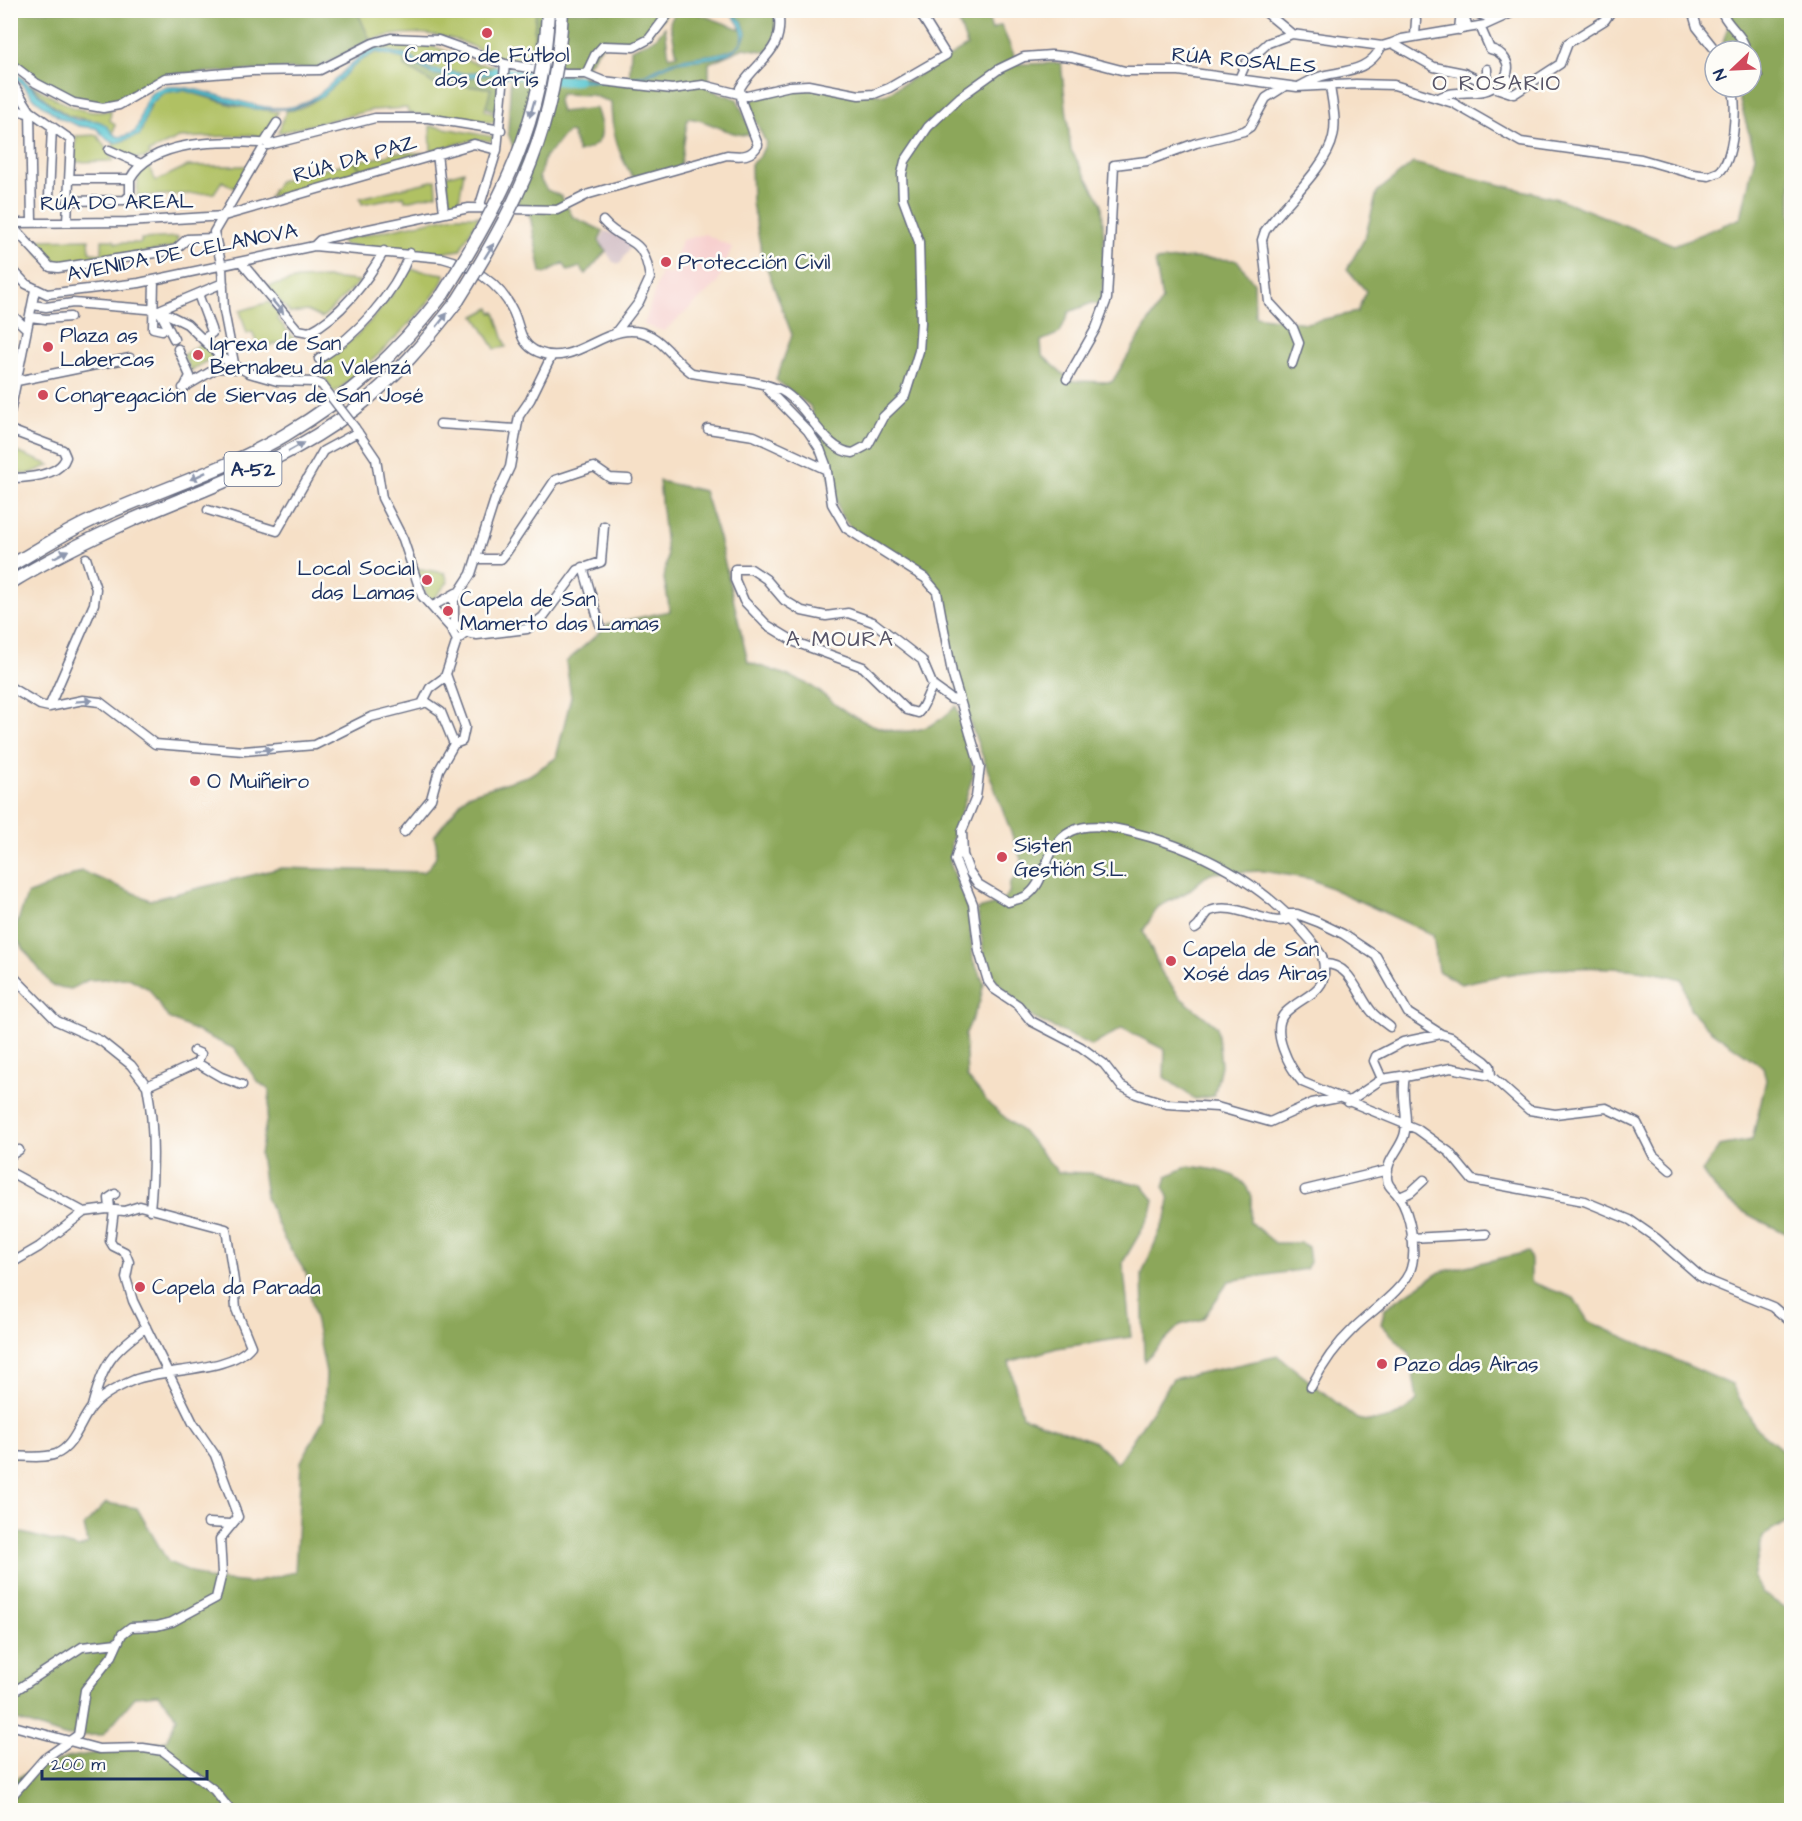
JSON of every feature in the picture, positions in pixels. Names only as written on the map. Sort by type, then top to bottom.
[{"type":"highway","name":"A-52","points":[[10,566],[89,522],[189,480],[283,436],[328,408],[370,375],[409,338],[443,294],[496,208],[524,140],[538,92],[549,10]]},
{"type":"highway","name":"A-52","points":[[10,583],[81,544],[246,473],[313,438],[354,409],[392,376],[427,340],[458,300],[498,237],[520,192],[537,147],[557,68],[562,10]]},
{"type":"street","points":[[594,77],[595,55],[603,46],[634,47],[648,39],[671,10]]},
{"type":"street","points":[[314,246],[320,240],[331,237],[444,212],[479,208],[557,210],[589,194],[727,155],[745,156],[754,151],[758,145],[739,95],[743,83],[768,56],[779,36],[778,10]]},
{"type":"street","points":[[10,63],[36,83],[67,99],[103,108],[119,105],[165,78],[251,72],[314,71],[332,65],[373,43],[391,38],[438,40],[505,64],[672,89],[704,85],[747,96],[790,86],[808,85],[859,95],[874,94],[889,88],[946,55],[918,10]]},
{"type":"street","points":[[1263,10],[1293,34]]},
{"type":"street","points":[[1469,10],[1488,17],[1518,10]]},
{"type":"street","points":[[1392,43],[1434,67],[1464,73],[1514,94],[1557,67],[1563,60],[1569,42],[1600,24],[1612,10]]},
{"type":"street","points":[[1692,10],[1697,27],[1706,39]]},
{"type":"street","points":[[1721,10],[1728,25],[1744,39]]},
{"type":"street","points":[[1239,79],[1246,63],[1268,43],[1293,34],[1382,46],[1415,36],[1480,26],[1488,17]]},
{"type":"street","points":[[1415,36],[1416,20]]},
{"type":"street","points":[[1480,26],[1490,49],[1497,51],[1509,63],[1506,75],[1509,81],[1504,90]]},
{"type":"street","points":[[1297,87],[1324,75],[1360,68],[1372,60],[1382,46]]},
{"type":"street","name":"RÚA ROSALES","points":[[626,331],[652,337],[692,373],[762,385],[782,391],[800,404],[838,448],[853,453],[868,445],[883,417],[905,396],[919,351],[921,322],[919,242],[906,209],[902,174],[914,145],[928,127],[985,77],[1012,62],[1037,55],[1076,57],[1125,71],[1179,71],[1297,87],[1376,83],[1413,90],[1468,110],[1521,142],[1641,159],[1693,174],[1715,174],[1727,164],[1734,99]]},
{"type":"street","points":[[479,208],[501,130],[505,64]]},
{"type":"street","points":[[1438,98],[1471,90],[1488,90],[1490,85],[1487,69]]},
{"type":"street","points":[[10,79],[30,112],[32,222]]},
{"type":"street","points":[[1067,379],[1096,328],[1107,299],[1114,165],[1117,162],[1147,161],[1196,143],[1244,131],[1250,127],[1266,98],[1285,86]]},
{"type":"street","points":[[1292,364],[1299,343],[1293,328],[1269,302],[1262,240],[1268,227],[1297,194],[1329,147],[1334,125],[1330,86]]},
{"type":"street","points":[[10,108],[20,98]]},
{"type":"street","points":[[10,108],[30,112],[71,140],[67,222]]},
{"type":"street","points":[[68,201],[125,200],[130,195],[130,179],[141,164],[176,146],[242,143],[264,145],[375,118],[428,118],[501,130]]},
{"type":"street","points":[[234,363],[228,334],[222,267],[215,238],[216,224],[224,216],[277,123]]},
{"type":"street","points":[[49,197],[52,126]]},
{"type":"street","points":[[242,143],[255,147],[257,159]]},
{"type":"street","name":"RÚA DA PAZ","points":[[224,216],[474,144],[497,150]]},
{"type":"street","points":[[109,150],[141,164]]},
{"type":"street","points":[[437,154],[444,212]]},
{"type":"street","points":[[69,179],[130,179]]},
{"type":"street","points":[[235,197],[235,206],[246,209]]},
{"type":"street","name":"RÚA DO AREAL","points":[[10,224],[128,222],[224,216]]},
{"type":"street","points":[[603,221],[610,230],[636,242],[648,267],[650,278],[646,290],[616,332]]},
{"type":"street","points":[[10,224],[50,267],[168,251],[176,249],[187,239],[215,238]]},
{"type":"street","name":"AVENIDA DE CELANOVA","points":[[35,290],[47,294],[67,293],[154,280],[314,246],[410,253],[461,263],[491,284],[513,311],[523,342],[537,352],[551,357]]},
{"type":"street","points":[[241,262],[298,330],[309,332],[332,316],[363,284],[384,251]]},
{"type":"street","points":[[319,359],[369,317],[387,294],[410,253]]},
{"type":"street","points":[[10,267],[35,290],[15,379],[10,413]]},
{"type":"street","points":[[154,280],[157,310],[153,328],[162,330]]},
{"type":"street","points":[[157,310],[223,283]]},
{"type":"street","points":[[198,294],[212,333]]},
{"type":"street","points":[[33,305],[46,307],[73,303],[157,310],[187,324],[222,358],[249,373]]},
{"type":"street","points":[[157,310],[174,339]]},
{"type":"street","points":[[10,313],[27,329]]},
{"type":"street","points":[[30,317],[46,319],[70,317]]},
{"type":"street","points":[[433,606],[450,599],[471,574],[495,499],[510,467],[519,416],[530,400],[551,357],[575,352],[616,332],[626,331],[626,317]]},
{"type":"street","points":[[203,339],[212,333],[228,334]]},
{"type":"street","points":[[178,349],[190,376],[183,388],[217,368],[236,368],[277,381],[315,382],[322,385],[376,459],[382,498],[403,539],[422,596],[452,625],[466,633],[485,635],[521,630],[534,624],[543,616],[573,574],[603,559],[604,526]]},
{"type":"street","points":[[15,379],[63,374],[130,358]]},
{"type":"street","points":[[762,385],[777,397],[808,431],[820,449],[832,504],[846,528],[925,578],[937,592],[960,701],[980,767],[976,797],[955,860],[973,904],[979,951],[988,981],[994,989],[1018,1005],[1031,1020],[1089,1053],[1109,1069],[1121,1086],[1136,1094],[1167,1104],[1217,1107],[1270,1122],[1312,1103],[1339,1098]]},
{"type":"street","points":[[440,424],[515,429]]},
{"type":"street","points":[[708,429],[753,436],[780,451],[825,469]]},
{"type":"street","points":[[10,430],[63,450],[66,458],[61,466],[34,478],[10,478]]},
{"type":"street","points":[[208,510],[277,531],[323,451],[356,430]]},
{"type":"street","points":[[476,559],[501,558],[555,480],[594,467],[610,478],[628,478]]},
{"type":"street","points":[[49,707],[94,604],[96,589],[86,558]]},
{"type":"street","points":[[583,567],[600,625]]},
{"type":"street","points":[[933,686],[927,694],[924,707],[918,713],[907,710],[862,667],[795,642],[767,625],[744,601],[735,580],[735,569],[751,569],[766,579],[784,600],[802,611],[826,616],[848,613],[873,622],[922,660],[933,686],[951,699],[960,701]]},
{"type":"street","points":[[457,640],[452,625],[453,607],[458,591]]},
{"type":"street","points":[[10,687],[40,705],[49,707],[83,700],[100,702],[155,744],[243,751],[315,745],[371,717],[418,706],[424,701],[430,688],[446,674],[457,640],[466,633]]},
{"type":"street","points":[[404,832],[431,799],[438,770],[454,744],[462,741],[465,727],[446,674]]},
{"type":"street","points":[[424,701],[441,712],[454,744]]},
{"type":"street","points":[[961,840],[969,871],[978,884],[1008,902],[1027,895],[1037,883],[1054,844],[1072,831],[1089,826],[1115,828],[1174,843],[1244,881],[1287,917],[1316,947],[1324,964],[1324,979],[1319,988],[1282,1017],[1281,1037],[1288,1059],[1302,1082],[1348,1102],[1404,1122],[1439,1143],[1472,1180],[1584,1201],[1608,1210],[1650,1233],[1702,1278],[1773,1307],[1791,1323]]},
{"type":"street","points":[[1195,929],[1207,914],[1214,910],[1245,912],[1279,922],[1297,914],[1343,934],[1376,956],[1404,1009],[1485,1061],[1490,1066],[1491,1076]]},
{"type":"street","points":[[1324,964],[1335,966],[1351,979],[1373,1014],[1390,1027]]},
{"type":"street","points":[[10,973],[57,1021],[101,1041],[130,1065],[147,1086],[153,1127],[153,1178],[150,1210]]},
{"type":"street","points":[[1382,1078],[1374,1061],[1377,1055],[1403,1042],[1441,1034]]},
{"type":"street","points":[[147,1086],[197,1063],[201,1054],[194,1051]]},
{"type":"street","points":[[197,1063],[221,1077],[242,1085]]},
{"type":"street","points":[[1348,1102],[1382,1078],[1451,1068],[1491,1076],[1521,1105],[1533,1112],[1555,1114],[1602,1108],[1612,1109],[1637,1123],[1653,1155],[1670,1170]]},
{"type":"street","points":[[1311,1387],[1328,1358],[1347,1335],[1408,1276],[1412,1263],[1411,1238],[1400,1197],[1388,1185],[1391,1157],[1403,1138],[1403,1092],[1407,1075]]},
{"type":"street","points":[[10,1156],[19,1150]]},
{"type":"street","points":[[1305,1190],[1388,1170]]},
{"type":"street","points":[[10,1172],[84,1212]]},
{"type":"street","points":[[1400,1197],[1411,1192],[1424,1180]]},
{"type":"street","points":[[10,1798],[44,1759],[75,1740],[80,1731],[85,1690],[112,1656],[122,1634],[131,1627],[164,1625],[216,1598],[222,1573],[220,1539],[231,1524],[237,1520],[238,1515],[215,1455],[193,1423],[146,1327],[126,1278],[129,1260],[125,1252],[113,1246],[110,1241],[112,1210],[109,1198],[115,1194]]},
{"type":"street","points":[[10,1264],[84,1212],[124,1211],[138,1206],[226,1229],[236,1310],[251,1346],[242,1353],[216,1364],[168,1371],[123,1386],[92,1407]]},
{"type":"street","points":[[1411,1238],[1486,1234]]},
{"type":"street","points":[[10,1456],[51,1455],[62,1451],[92,1407],[103,1369],[122,1345],[146,1327]]},
{"type":"street","points":[[208,1523],[231,1524]]},
{"type":"street","points":[[10,1694],[82,1647],[117,1643]]},
{"type":"street","points":[[10,1725],[70,1743],[106,1750],[143,1748],[163,1752],[214,1790],[230,1810]]},
{"type":"shaded area","points":[[605,231],[633,243],[620,264],[613,262],[600,242]]},
{"type":"shaded area","points":[[705,234],[732,247],[717,284],[664,331],[644,325],[661,272],[670,275],[682,240]]},
{"type":"green space","points":[[11,11],[357,11],[370,40],[317,68],[170,74],[109,104],[93,105],[75,101],[32,77],[11,59]]},
{"type":"green space","points":[[357,11],[536,11],[532,56],[512,61],[502,59],[443,36],[401,34],[370,40]]},
{"type":"green space","points":[[536,11],[669,11],[650,34],[640,41],[604,43],[584,70],[573,72],[532,56]]},
{"type":"green space","points":[[676,11],[691,11],[740,29],[740,21],[726,11],[775,11],[776,35],[767,52],[744,48],[709,63],[709,89],[737,99],[750,129],[749,135],[741,135],[688,118],[680,167],[633,177],[616,141],[611,102],[591,95],[560,94],[558,101],[561,112],[596,108],[601,125],[600,137],[593,146],[578,152],[572,133],[568,132],[545,156],[539,178],[547,190],[561,196],[573,217],[603,231],[599,241],[606,251],[586,274],[580,267],[568,271],[563,263],[545,274],[541,272],[530,216],[518,207],[519,175],[508,133],[511,70],[583,76],[629,85],[631,49],[655,39],[665,27],[669,57],[677,55],[670,22]]},
{"type":"green space","points":[[955,11],[986,11],[992,30],[1001,25],[1018,64],[1061,63],[1071,150],[1102,204],[1105,264],[1101,306],[1092,303],[1069,312],[1060,333],[1041,341],[1042,355],[1071,381],[1112,382],[1162,300],[1155,261],[1192,258],[1237,260],[1254,283],[1255,316],[1306,323],[1357,312],[1366,291],[1347,269],[1365,238],[1377,192],[1413,163],[1562,200],[1674,245],[1741,218],[1755,155],[1739,99],[1763,99],[1763,39],[1724,39],[1733,11],[1791,11],[1791,1235],[1753,1217],[1731,1203],[1720,1194],[1702,1172],[1719,1146],[1752,1140],[1766,1080],[1763,1067],[1710,1030],[1690,1009],[1682,979],[1628,969],[1571,968],[1515,973],[1461,984],[1438,971],[1433,935],[1311,879],[1263,871],[1210,873],[1187,892],[1158,907],[1143,931],[1162,973],[1181,998],[1217,1027],[1221,1065],[1214,1096],[1195,1099],[1164,1077],[1165,1050],[1122,1028],[1092,1046],[1033,1018],[997,982],[985,961],[977,909],[1000,903],[1009,893],[1010,883],[1018,874],[1021,859],[960,696],[949,646],[943,596],[932,579],[855,533],[840,514],[810,406],[776,380],[792,335],[762,255],[752,203],[751,164],[760,156],[766,143],[746,101],[798,89],[839,87],[885,95],[967,46]]},
{"type":"green space","points":[[385,41],[426,45],[475,63],[494,65],[499,70],[487,69],[468,74],[432,70],[409,56],[375,48],[372,44]]},
{"type":"green space","points":[[376,52],[404,58],[405,66],[434,84],[491,88],[485,110],[498,116],[496,123],[408,113],[407,108],[372,110],[278,133],[286,111],[301,108],[314,101],[354,64]]},
{"type":"green space","points":[[404,58],[432,74],[462,78],[499,73],[498,113],[486,107],[491,88],[434,84],[405,66]]},
{"type":"green space","points":[[30,84],[79,109],[90,112],[111,110],[110,120],[115,125],[113,134],[99,122],[69,116],[51,104]]},
{"type":"green space","points":[[183,90],[232,105],[278,112],[265,134],[257,139],[255,135],[179,138],[149,152],[150,155],[142,158],[133,158],[115,152],[113,143],[127,139],[137,131],[158,96],[168,91]]},
{"type":"green space","points":[[430,126],[494,137],[491,141],[477,139],[431,151]]},
{"type":"green space","points":[[97,135],[114,161],[75,162],[76,136]]},
{"type":"green space","points":[[392,152],[424,153],[363,170],[355,161],[387,156]]},
{"type":"green space","points":[[354,161],[362,171],[269,197],[279,181]]},
{"type":"green space","points":[[148,166],[156,181],[187,166],[249,166],[236,189],[222,181],[214,193],[137,196],[138,176]]},
{"type":"green space","points":[[464,171],[459,201],[450,204],[446,176]]},
{"type":"green space","points":[[436,180],[437,194],[405,201],[404,196],[362,204],[360,198]]},
{"type":"green space","points":[[455,216],[479,216],[460,250],[440,253],[344,245],[341,241],[345,237],[345,239]]},
{"type":"green space","points":[[178,237],[175,247],[58,268],[37,253],[37,240],[89,239],[90,253],[102,254],[102,240],[114,240],[115,243],[141,243],[141,239]]},
{"type":"green space","points":[[410,269],[444,274],[441,284],[397,336],[333,393],[318,365],[358,334],[391,296]]},
{"type":"green space","points":[[328,278],[360,281],[322,318],[307,311],[290,313],[267,287],[298,279]]},
{"type":"green space","points":[[269,302],[280,315],[277,318],[294,339],[259,348],[252,332],[247,334],[240,311]]},
{"type":"green space","points":[[490,308],[492,313],[495,312],[506,347],[495,349],[475,316]]},
{"type":"green space","points":[[203,342],[216,355],[191,371],[183,355]]},
{"type":"green space","points":[[12,450],[50,465],[29,474],[12,473]]},
{"type":"green space","points":[[659,481],[704,491],[719,538],[748,662],[802,681],[854,716],[884,729],[914,731],[942,718],[956,706],[970,746],[973,776],[951,843],[950,863],[969,912],[973,960],[984,983],[980,1001],[965,1035],[967,1077],[990,1105],[1025,1134],[1058,1172],[1090,1173],[1142,1185],[1154,1200],[1151,1214],[1123,1262],[1131,1337],[1057,1348],[1009,1362],[1022,1416],[1095,1442],[1117,1463],[1173,1379],[1278,1356],[1357,1419],[1374,1421],[1390,1418],[1405,1411],[1417,1400],[1410,1354],[1381,1324],[1385,1308],[1440,1272],[1528,1252],[1531,1260],[1531,1282],[1574,1298],[1588,1321],[1732,1385],[1756,1428],[1791,1457],[1791,1519],[1763,1536],[1753,1578],[1762,1593],[1791,1612],[1791,1810],[11,1810],[11,1780],[66,1758],[166,1741],[177,1717],[158,1694],[136,1696],[103,1735],[64,1736],[11,1718],[11,1530],[79,1548],[88,1544],[84,1526],[106,1503],[137,1508],[168,1562],[207,1579],[250,1583],[295,1572],[301,1462],[324,1418],[326,1373],[306,1273],[284,1239],[266,1197],[260,1154],[269,1107],[269,1090],[257,1081],[235,1049],[168,1018],[149,989],[129,978],[88,980],[71,989],[52,986],[13,935],[27,895],[82,871],[150,900],[281,868],[424,872],[436,856],[437,847],[434,836],[467,795],[530,775],[556,758],[571,697],[566,662],[609,624],[670,611],[664,579],[667,557]]},
{"type":"green space","points":[[415,568],[445,573],[448,582],[430,603]]},
{"type":"green space","points":[[1189,1166],[1226,1172],[1241,1181],[1251,1197],[1250,1222],[1275,1243],[1301,1243],[1308,1247],[1310,1262],[1306,1269],[1229,1281],[1203,1319],[1180,1325],[1144,1361],[1142,1274],[1167,1214],[1169,1199],[1164,1188],[1167,1176]]},
{"type":"water","points":[[729,11],[742,21],[746,33],[742,42],[738,46],[743,38],[740,27]]},
{"type":"water","points":[[738,46],[718,57],[673,63],[649,75],[630,80],[565,83],[565,79],[640,76],[674,61],[714,54]]},
{"type":"water","points":[[372,48],[409,56],[432,70],[468,74],[487,69],[499,70],[499,73],[462,78],[432,74],[409,60],[376,52],[358,62],[323,96],[293,109],[253,109],[183,90],[163,93],[150,105],[140,135],[116,143],[108,140],[96,128],[79,126],[60,118],[36,100],[10,68],[68,117],[100,122],[120,137],[135,132],[148,98],[163,88],[180,87],[199,90],[262,106],[282,108],[299,105],[320,94],[353,62]]},
{"type":"waterway","points":[[496,71],[565,81],[578,80]]},
{"type":"place","name":"Campo de Fútbol dos Carrís","points":[[487,33]]},
{"type":"place","name":"Protección Civil","points":[[666,262]]},
{"type":"place","name":"Plaza as Labercas","points":[[48,347]]},
{"type":"place","name":"Igrexa de San Bernabeu da Valenzá","points":[[198,355]]},
{"type":"place","name":"Congregación de Siervas de San José","points":[[43,395]]},
{"type":"place","name":"Local Social das Lamas","points":[[427,580]]},
{"type":"place","name":"Capela de San Mamerto das Lamas","points":[[448,611]]},
{"type":"place","name":"O Muiñeiro","points":[[195,781]]},
{"type":"place","name":"Sisten Gestión S.L.","points":[[1002,857]]},
{"type":"place","name":"Capela de San Xosé das Airas","points":[[1171,961]]},
{"type":"place","name":"Capela da Parada","points":[[140,1287]]},
{"type":"place","name":"Pazo das Airas","points":[[1382,1364]]},
{"type":"district","name":"O ROSARIO","points":[[1497,82]]},
{"type":"district","name":"A MOURA","points":[[840,638]]}]
